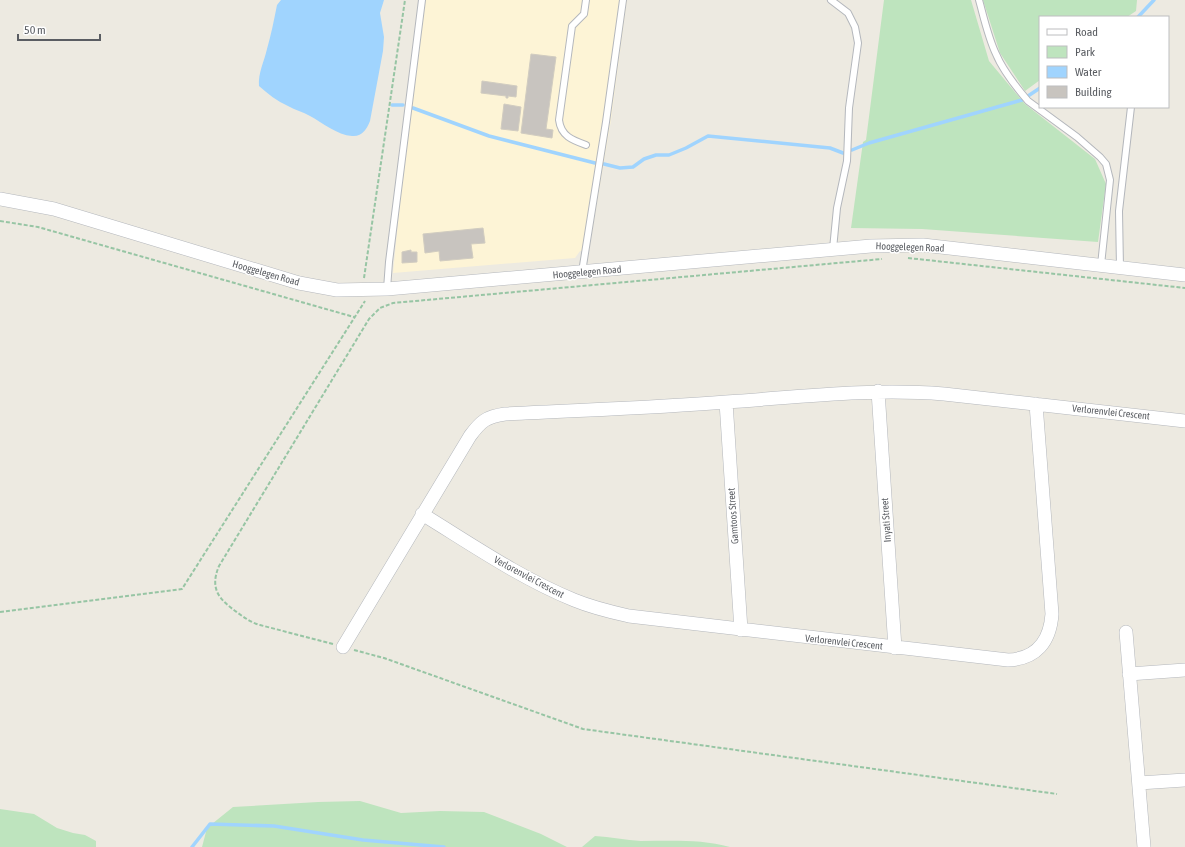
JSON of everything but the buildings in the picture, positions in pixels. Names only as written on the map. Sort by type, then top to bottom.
[{"type":"street","name":"Hooggelegen Road","points":[[0,199],[23,202],[54,209],[299,283],[337,290],[387,289],[871,246],[923,245],[1185,275]]},
{"type":"street","name":"Inyati Street","points":[[878,391],[895,648]]},
{"type":"street","name":"Verlorenvlei Crescent","points":[[343,647],[470,436],[478,425],[492,416],[505,414],[726,402],[805,395],[908,391],[1185,420]]},
{"type":"street","name":"Gamtoos Street","points":[[726,402],[741,630]]},
{"type":"street","name":"Verlorenvlei Crescent","points":[[422,514],[532,580],[574,600],[597,608],[629,616],[895,648],[1016,660],[1033,654],[1045,640],[1051,625],[1052,614],[1036,404]]},
{"type":"street","points":[[1126,632],[1144,847]]},
{"type":"street","points":[[1129,674],[1185,670]]},
{"type":"street","points":[[1139,783],[1185,780]]},
{"type":"lane","points":[[387,289],[389,262],[422,0]]},
{"type":"lane","points":[[586,0],[584,14],[572,26],[559,120],[561,129],[566,136],[586,145]]},
{"type":"lane","points":[[582,272],[606,122],[622,0]]},
{"type":"lane","points":[[831,0],[848,13],[855,27],[858,43],[849,108],[846,161],[837,208],[834,249]]},
{"type":"lane","points":[[979,0],[996,54],[1005,71],[1022,94],[1028,101],[1077,137],[1106,164],[1110,180],[1101,265]]},
{"type":"lane","points":[[1120,268],[1119,204],[1131,108]]},
{"type":"path","points":[[0,612],[182,589],[354,318],[367,290],[405,0]]},
{"type":"path","points":[[0,221],[38,227],[354,318]]},
{"type":"path","points":[[907,258],[1185,288]]},
{"type":"path","points":[[884,259],[401,302],[393,303],[380,308],[369,318],[218,566],[215,580],[217,593],[225,603],[255,624],[384,658],[583,729],[1057,794]]},
{"type":"shaded area","points":[[420,0],[627,0],[611,120],[589,251],[580,251],[575,258],[393,273]]},
{"type":"green space","points":[[884,0],[971,0],[989,61],[1025,104],[1095,159],[1106,184],[1098,242],[922,229],[851,228],[863,142],[866,140]]},
{"type":"green space","points":[[983,0],[1137,0],[1136,11],[1128,16],[1039,16],[1039,81],[1025,91],[1000,53]]},
{"type":"green space","points":[[360,801],[401,813],[440,811],[484,812],[541,834],[567,847],[202,847],[207,828],[233,807]]},
{"type":"green space","points":[[0,809],[34,814],[57,828],[85,835],[96,841],[96,847],[0,847]]},
{"type":"green space","points":[[595,836],[641,841],[697,842],[719,844],[730,847],[582,847]]},
{"type":"water","points":[[281,0],[384,0],[380,13],[384,37],[383,51],[370,121],[366,130],[361,134],[352,136],[336,131],[280,102],[259,86],[260,72],[270,38],[277,5]]},
{"type":"waterway","points":[[1139,16],[1154,0]]},
{"type":"waterway","points":[[852,150],[869,143],[1022,100],[1039,89]]},
{"type":"waterway","points":[[392,105],[403,105]]},
{"type":"waterway","points":[[413,108],[489,136],[595,163]]},
{"type":"waterway","points":[[604,164],[620,168],[633,167],[644,159],[656,155],[669,155],[708,136],[830,148],[843,153]]},
{"type":"waterway","points":[[192,847],[210,824],[274,826],[363,840],[444,847]]}]
